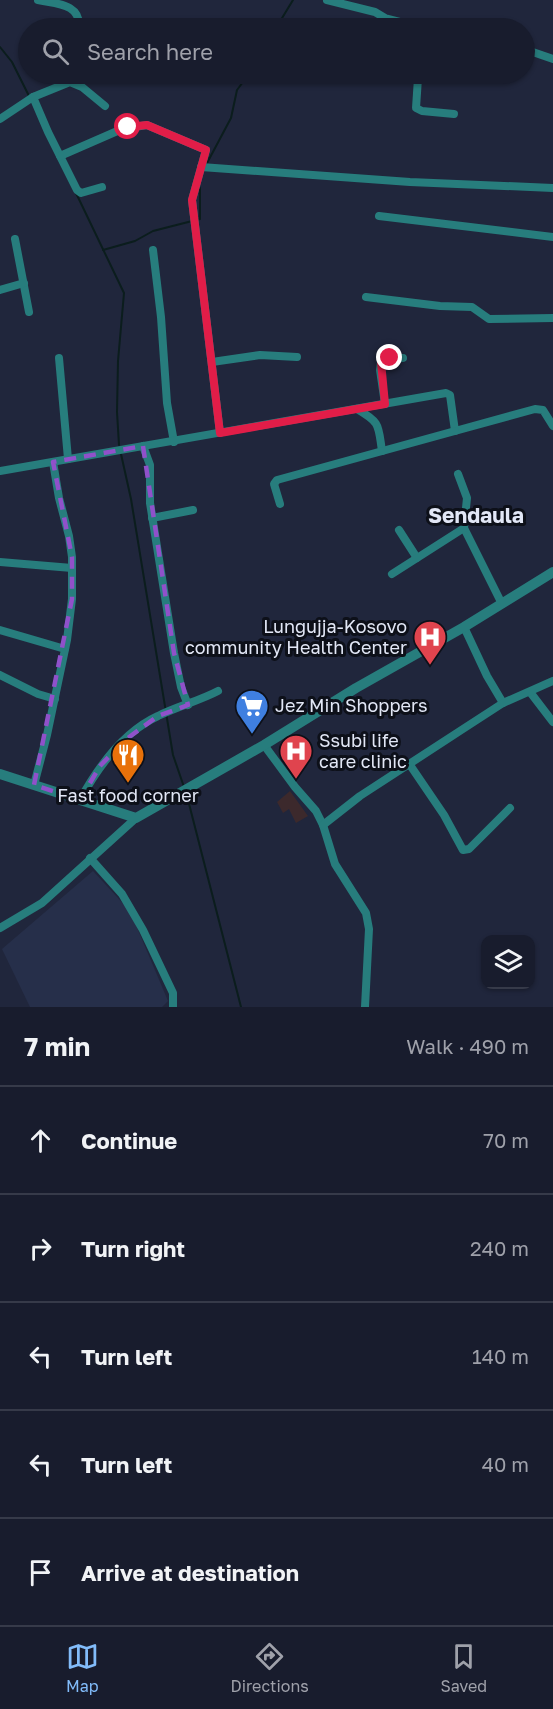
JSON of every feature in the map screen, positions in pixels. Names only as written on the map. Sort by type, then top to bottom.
[{"type":"street","points":[[38,0],[63,4],[75,12],[78,18]]},
{"type":"street","points":[[327,0],[375,12],[385,18]]},
{"type":"street","points":[[535,53],[553,59]]},
{"type":"street","points":[[0,119],[60,84]]},
{"type":"street","points":[[78,84],[105,106]]},
{"type":"street","points":[[418,84],[416,108],[422,111],[454,114]]},
{"type":"street","points":[[30,100],[77,190],[81,193],[102,187]]},
{"type":"street","points":[[60,156],[122,129],[147,125],[206,150],[206,168],[192,200],[220,433]]},
{"type":"street","points":[[206,168],[410,182],[553,188]]},
{"type":"street","points":[[379,216],[553,237]]},
{"type":"street","points":[[15,239],[29,312]]},
{"type":"street","points":[[153,250],[161,317],[167,403],[174,442]]},
{"type":"street","points":[[0,290],[24,283]]},
{"type":"street","points":[[366,297],[440,306],[472,307],[489,319],[553,318]]},
{"type":"street","points":[[212,362],[232,361],[260,355],[297,357]]},
{"type":"street","points":[[59,358],[68,459]]},
{"type":"street","points":[[385,404],[381,362],[385,359],[403,358]]},
{"type":"street","points":[[0,471],[448,393],[455,431]]},
{"type":"street","points":[[357,409],[375,419],[382,451]]},
{"type":"street","points":[[280,504],[274,484],[276,480],[535,409],[543,410],[553,426]]},
{"type":"street","points":[[143,446],[150,465],[150,503],[174,653],[181,687],[188,705]]},
{"type":"street","points":[[34,785],[55,699],[72,599],[69,536],[53,462]]},
{"type":"street","points":[[458,474],[467,498],[464,528],[502,604]]},
{"type":"street","points":[[153,518],[193,510]]},
{"type":"street","points":[[392,574],[464,528]]},
{"type":"street","points":[[399,530],[417,558]]},
{"type":"street","points":[[0,562],[72,568]]},
{"type":"street","points":[[0,928],[42,903],[136,818],[198,784],[553,572]]},
{"type":"street","points":[[464,627],[503,704]]},
{"type":"street","points":[[0,630],[65,649]]},
{"type":"street","points":[[0,675],[38,694],[55,699]]},
{"type":"street","points":[[323,825],[360,796],[503,704],[553,681]]},
{"type":"street","points":[[80,800],[100,766],[133,733],[158,716],[218,691]]},
{"type":"street","points":[[530,692],[553,722]]},
{"type":"street","points":[[264,745],[316,811],[336,864],[362,906],[368,921],[365,1007]]},
{"type":"street","points":[[410,765],[444,815],[463,850],[469,849],[510,808]]},
{"type":"street","points":[[0,774],[136,818]]},
{"type":"street","points":[[90,858],[122,894],[143,930],[173,993],[173,1007]]},
{"type":"highlighted area","points":[[143,446],[174,653],[188,705],[158,716],[125,740],[100,766],[80,800],[34,785],[72,599],[72,557],[53,462]]},
{"type":"shaded area","points":[[290,791],[308,816],[296,823],[289,809],[283,813],[277,802]]},
{"type":"shaded area","points":[[93,871],[130,911],[168,1001],[162,1007],[30,1007],[2,949]]},
{"type":"waterway","points":[[282,18],[293,0]]},
{"type":"waterway","points":[[0,47],[18,74]]},
{"type":"waterway","points":[[23,84],[29,96]]},
{"type":"waterway","points":[[206,165],[231,118],[237,90],[242,84]]},
{"type":"waterway","points":[[103,250],[135,241],[153,231],[200,219],[200,188]]},
{"type":"waterway","points":[[76,193],[124,293],[118,361],[119,445]]},
{"type":"waterway","points":[[121,454],[131,499],[173,755],[184,787]]},
{"type":"waterway","points":[[186,792],[241,1007]]},
{"type":"place","name":"Lungujja-Kosovo community Health Center","points":[[430,666]]},
{"type":"place","name":"Jez Min Shoppers","points":[[252,735]]},
{"type":"place","name":"Ssubi life care clinic","points":[[296,780]]},
{"type":"place","name":"Fast food corner","points":[[128,784]]},
{"type":"district","name":"Sendaula","points":[[476,516]]},
{"type":"route","points":[[128,127],[147,125],[206,150],[192,200],[220,433],[385,404],[380,370],[381,362],[390,358]]}]
